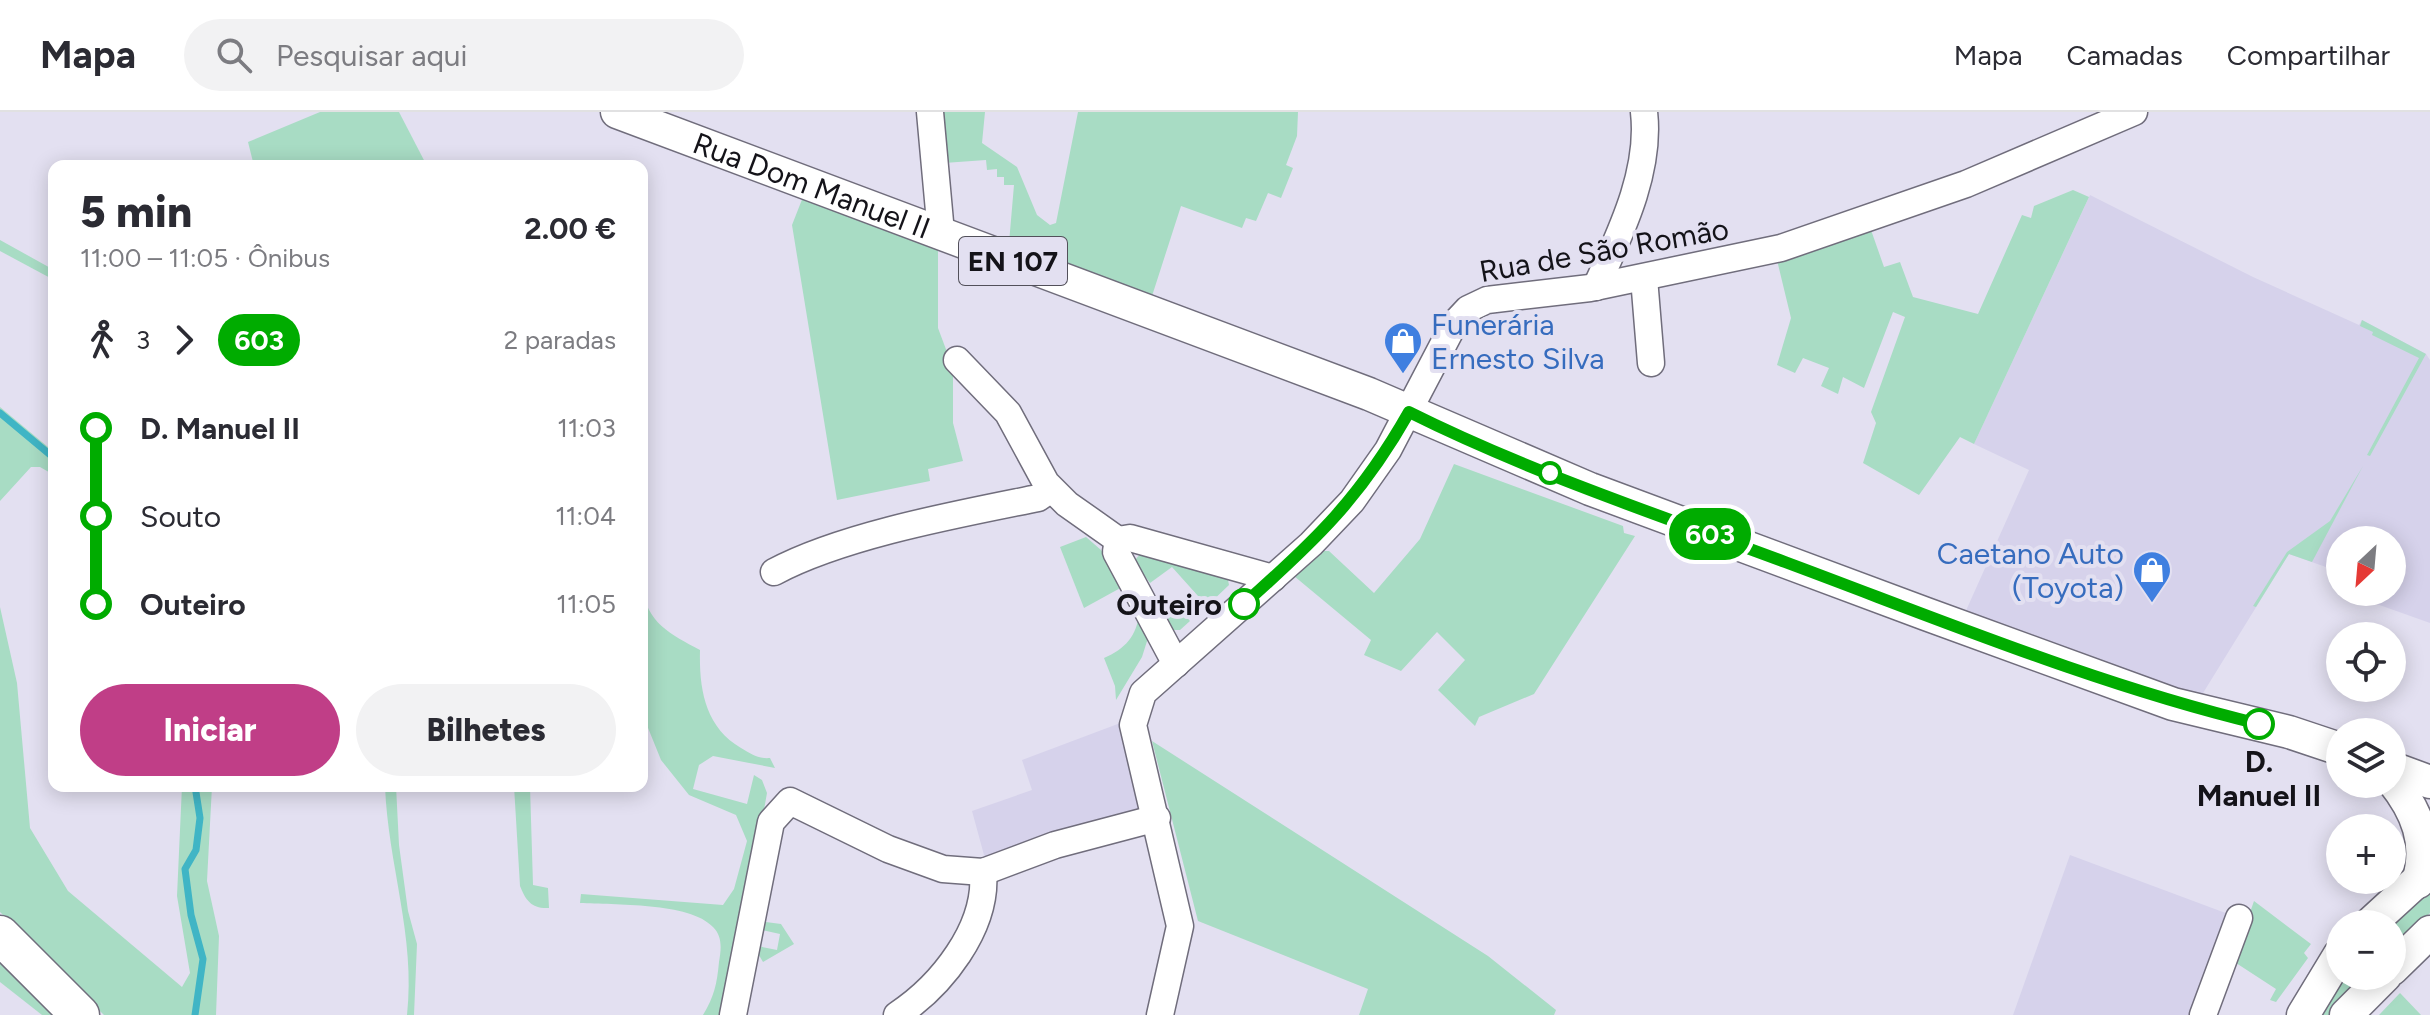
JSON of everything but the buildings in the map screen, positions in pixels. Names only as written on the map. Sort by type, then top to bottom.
[{"type":"highway","points":[[0,935],[80,1015]]},
{"type":"main road","name":"Rua Dom Manuel II","points":[[617,112],[1409,412]]},
{"type":"main road","name":"EN 107","points":[[1409,412],[1590,489],[2173,704],[2289,732],[2326,744]]},
{"type":"main road","points":[[2406,773],[2430,782]]},
{"type":"main road","points":[[2386,910],[2424,876],[2422,829],[2403,798]]},
{"type":"main road","points":[[2406,955],[2430,932]]},
{"type":"main road","points":[[2303,1015],[2326,977]]},
{"type":"main road","points":[[2346,1015],[2371,990]]},
{"type":"street","points":[[930,112],[941,233]]},
{"type":"street","points":[[1596,287],[1635,189],[1642,162],[1644,112]]},
{"type":"street","name":"Rua de São Romão","points":[[1160,1015],[1180,926],[1133,725],[1143,693],[1273,578],[1352,501],[1388,450],[1454,324],[1468,309],[1494,299],[1596,287],[1781,248],[1981,178],[2134,112]]},
{"type":"street","points":[[1644,278],[1651,363]]},
{"type":"street","points":[[957,360],[1008,413],[1029,457],[1051,489],[1118,540],[1130,538],[1273,578]]},
{"type":"street","points":[[774,572],[810,554],[919,524],[1038,498],[1051,489]]},
{"type":"street","points":[[1118,540],[1116,552],[1176,664]]},
{"type":"street","points":[[733,1015],[771,822],[790,801],[888,849],[943,869],[983,872],[1055,845],[1157,818]]},
{"type":"street","points":[[897,1015],[925,994],[958,953],[984,887],[983,872]]},
{"type":"street","points":[[2203,1015],[2239,918]]},
{"type":"shaded area","points":[[2090,195],[2253,277],[2359,325],[2362,320],[2426,354],[2430,360],[2430,623],[2382,606],[2406,606],[2406,526],[2326,526],[2326,567],[2289,554],[2195,706],[1960,624],[2029,470],[1974,444]]},
{"type":"shaded area","points":[[1131,719],[1152,814],[987,866],[972,811],[1032,790],[1022,760]]},
{"type":"shaded area","points":[[2070,855],[2247,921],[2213,1015],[2013,1015]]},
{"type":"green space","points":[[320,112],[399,112],[424,160],[252,160],[248,142]]},
{"type":"green space","points":[[937,112],[985,112],[982,143],[1017,167],[1037,215],[1050,225],[1056,223],[1078,112],[1298,112],[1297,136],[1286,165],[1293,168],[1281,198],[1268,193],[1256,221],[1246,218],[1242,228],[1181,206],[1152,296],[1009,243],[1014,185],[1004,185],[1004,177],[997,177],[997,169],[987,170],[986,160],[944,163]]},
{"type":"green space","points":[[2073,190],[2089,197],[1974,444],[1960,437],[1919,495],[1863,463],[1876,423],[1871,412],[1905,317],[1893,312],[1864,388],[1843,377],[1838,394],[1821,386],[1829,368],[1803,358],[1795,373],[1777,365],[1791,318],[1777,260],[1871,230],[1884,267],[1900,262],[1913,297],[1978,314],[2022,215],[2031,218],[2034,206]]},
{"type":"green space","points":[[803,197],[938,248],[938,328],[953,368],[953,423],[963,461],[928,469],[930,481],[837,500],[792,225]]},
{"type":"green space","points":[[0,240],[48,267],[48,277],[0,251]]},
{"type":"green space","points":[[2362,320],[2426,354],[2370,456],[2367,455],[2419,358],[2372,335],[2373,332],[2360,326]]},
{"type":"green space","points":[[0,407],[48,447],[48,472],[31,467],[0,501]]},
{"type":"green space","points":[[1454,464],[1623,526],[1624,533],[1635,536],[1534,694],[1479,717],[1475,726],[1438,690],[1465,660],[1437,632],[1401,671],[1364,655],[1371,640],[1294,576],[1321,551],[1329,551],[1374,593],[1420,539]]},
{"type":"green space","points":[[2363,466],[2331,526],[2326,526],[2326,536],[2312,562],[2289,554],[2256,607],[2253,606],[2287,552],[2330,521]]},
{"type":"green space","points":[[1086,537],[1101,550],[1124,586],[1084,608],[1060,547]]},
{"type":"green space","points":[[1143,551],[1227,575],[1229,585],[1207,606],[1172,567],[1150,583],[1134,561]]},
{"type":"green space","points":[[1173,602],[1190,621],[1180,630],[1170,630],[1161,613]]},
{"type":"green space","points":[[0,607],[17,683],[30,828],[68,891],[182,987],[190,973],[177,896],[182,792],[212,792],[207,881],[219,936],[216,1015],[104,1015],[0,912]]},
{"type":"green space","points":[[648,607],[670,633],[700,650],[703,693],[719,729],[748,752],[770,758],[775,768],[713,756],[699,765],[693,789],[747,804],[754,775],[762,780],[767,793],[727,1015],[703,1015],[714,990],[720,953],[720,939],[713,927],[702,919],[670,909],[580,903],[581,894],[723,905],[734,889],[747,841],[736,815],[689,795],[661,760],[648,728]]},
{"type":"green space","points":[[1139,613],[1148,638],[1142,657],[1116,700],[1115,686],[1104,658],[1129,641]]},
{"type":"green space","points":[[1152,741],[1488,956],[1556,1010],[1554,1015],[1359,1015],[1368,989],[1198,921]]},
{"type":"green space","points":[[385,792],[396,792],[399,845],[408,911],[417,944],[414,1015],[407,1015],[408,957]]},
{"type":"green space","points":[[514,792],[530,792],[533,885],[548,888],[549,908],[530,903],[520,886]]},
{"type":"green space","points":[[2430,887],[2430,913],[2406,938],[2406,910]]},
{"type":"green space","points":[[2254,901],[2311,944],[2304,953],[2308,958],[2276,1002],[2270,1000],[2276,989],[2233,961]]},
{"type":"green space","points":[[759,921],[781,924],[794,944],[763,962],[753,945],[777,950],[780,934],[757,929]]},
{"type":"green space","points":[[0,951],[65,1015],[42,1015],[0,982]]},
{"type":"green space","points":[[2330,990],[2353,990],[2329,1015],[2312,1015]]},
{"type":"green space","points":[[2400,993],[2421,1015],[2379,1015]]},
{"type":"waterway","points":[[0,413],[48,453]]},
{"type":"waterway","points":[[195,1015],[203,959],[191,915],[185,869],[196,850],[200,818],[196,792]]},
{"type":"bus line","name":"603","points":[[1244,604],[1332,524],[1352,501],[1388,450],[1409,412],[1590,489],[1926,614],[2173,704],[2259,724]]},
{"type":"place","name":"Funerária Ernesto Silva","points":[[1403,375]]},
{"type":"place","name":"Outeiro","points":[[1244,604]]},
{"type":"place","name":"Caetano Auto (Toyota)","points":[[2152,604]]},
{"type":"place","name":"D. Manuel II","points":[[2259,724]]}]
